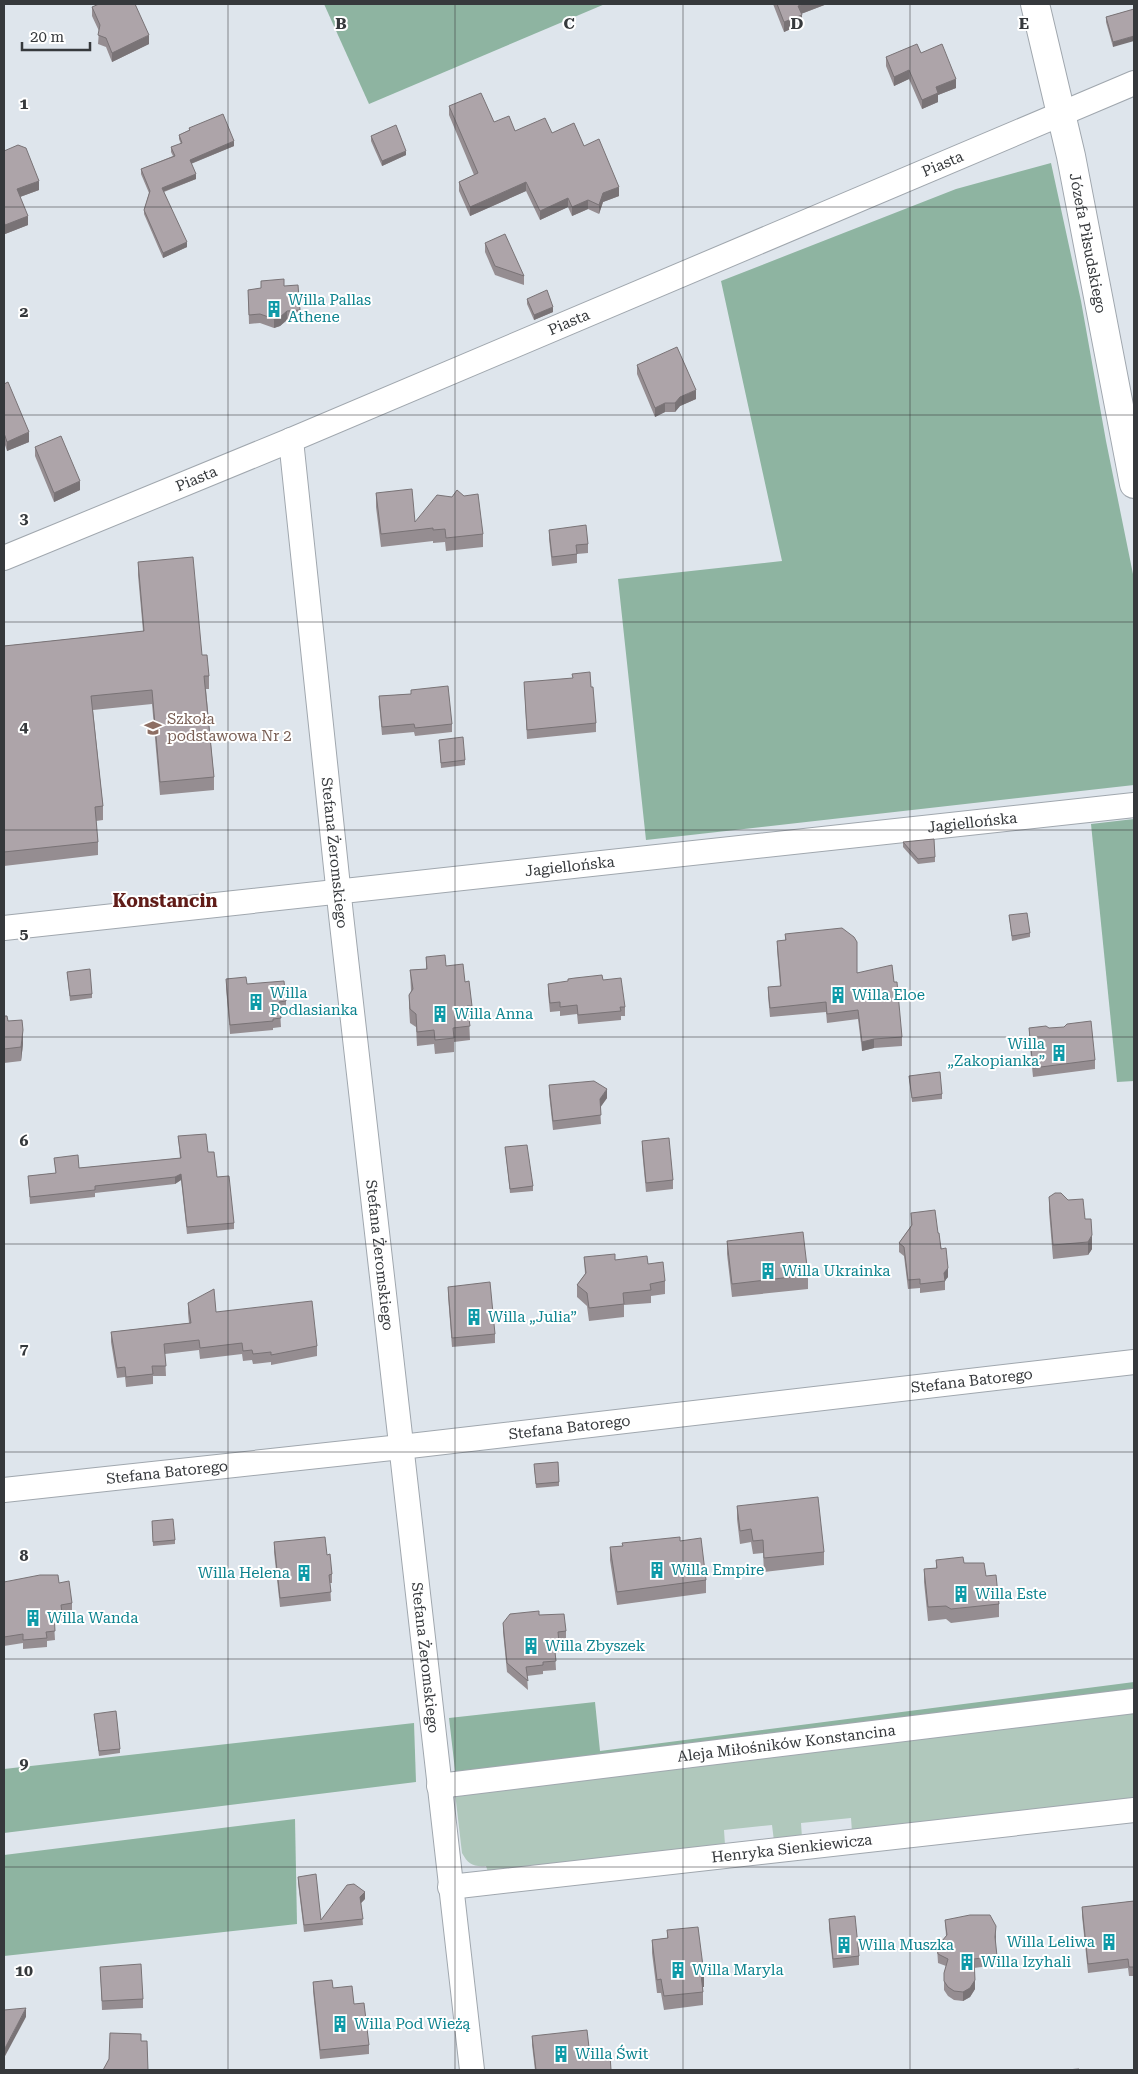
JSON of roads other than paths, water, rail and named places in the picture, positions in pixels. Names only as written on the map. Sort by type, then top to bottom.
[{"type":"street","name":"Józefa Piłsudskiego","points":[[1035,4],[1061,115],[1134,484]]},
{"type":"street","name":"Piasta","points":[[4,558],[291,440],[1134,83]]},
{"type":"street","name":"Stefana Żeromskiego","points":[[291,440],[338,890],[472,2070]]},
{"type":"street","name":"Jagiellońska","points":[[4,928],[338,890],[1134,805]]},
{"type":"street","name":"Stefana Batorego","points":[[4,1490],[402,1447],[1134,1362]]},
{"type":"street","name":"Aleja Miłośników Konstancina","points":[[439,1786],[1134,1701]]},
{"type":"street","name":"Henryka Sienkiewicza","points":[[450,1887],[1134,1810]]},
{"type":"place","name":"Willa Pallas Athene","points":[[274,309]]},
{"type":"place","name":"Szkoła podstawowa Nr 2","points":[[153,728]]},
{"type":"place","name":"Willa Eloe","points":[[838,995]]},
{"type":"place","name":"Willa Podlasianka","points":[[256,1002]]},
{"type":"place","name":"Willa Anna","points":[[440,1014]]},
{"type":"place","name":"Willa „Zakopianka”","points":[[1059,1053]]},
{"type":"place","name":"Willa Ukrainka","points":[[768,1271]]},
{"type":"place","name":"Willa „Julia”","points":[[474,1317]]},
{"type":"place","name":"Willa Empire","points":[[657,1570]]},
{"type":"place","name":"Willa Helena","points":[[304,1573]]},
{"type":"place","name":"Willa Este","points":[[961,1594]]},
{"type":"place","name":"Willa Wanda","points":[[33,1618]]},
{"type":"place","name":"Willa Zbyszek","points":[[531,1646]]},
{"type":"place","name":"Willa Leliwa","points":[[1109,1942]]},
{"type":"place","name":"Willa Muszka","points":[[844,1945]]},
{"type":"place","name":"Willa Izyhali","points":[[967,1962]]},
{"type":"place","name":"Willa Maryla","points":[[678,1970]]},
{"type":"place","name":"Willa Pod Wieżą","points":[[340,2024]]},
{"type":"place","name":"Willa Świt","points":[[561,2054]]},
{"type":"district","name":"Konstancin","points":[[165,900]]}]
